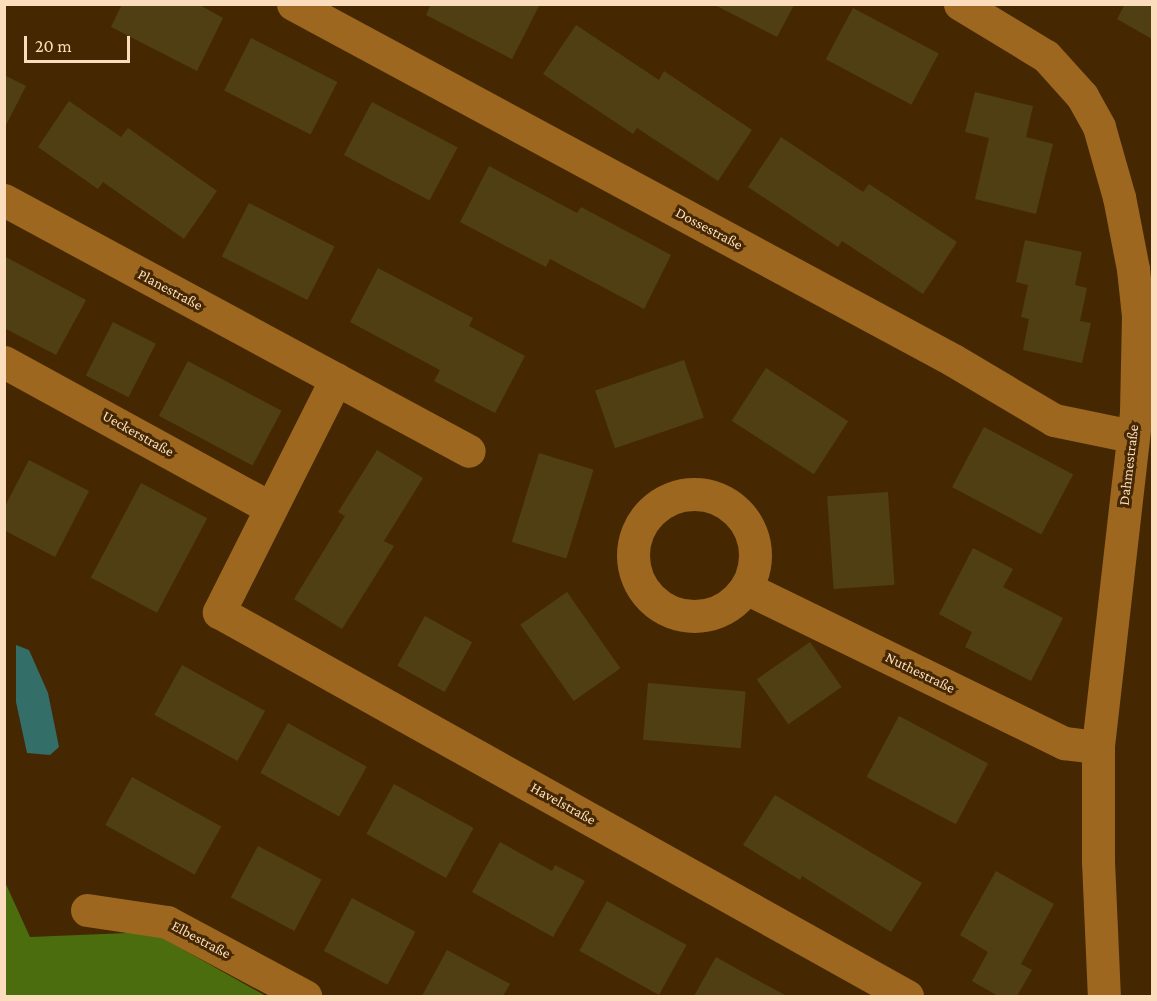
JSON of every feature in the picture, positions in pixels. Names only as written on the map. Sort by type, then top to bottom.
[{"type":"street","name":"Dossestraße","points":[[293,4],[953,360],[1054,420],[1131,436]]},
{"type":"street","name":"Dahmestraße","points":[[960,4],[1046,56],[1082,96],[1099,127],[1119,197],[1133,269],[1138,316],[1136,412],[1131,436],[1098,747],[1098,861],[1104,996]]},
{"type":"street","name":"Planestraße","points":[[4,200],[469,451]]},
{"type":"street","name":"Ueckerstraße","points":[[4,362],[271,508]]},
{"type":"street","points":[[271,508],[336,379]]},
{"type":"street","name":"Havelstraße","points":[[271,508],[219,612],[907,996]]},
{"type":"street","name":"Nuthestraße","points":[[746,588],[1064,743],[1098,747]]},
{"type":"street","name":"Elbestraße","points":[[87,910],[168,922],[305,996]]},
{"type":"green space","points":[[4,880],[30,937],[152,932],[266,996],[5,996]]},
{"type":"water","points":[[16,645],[29,650],[48,693],[59,747],[50,755],[27,753],[16,702]]},
{"type":"building","points":[[122,4],[198,4],[223,18],[197,71],[111,27]]},
{"type":"building","points":[[431,4],[537,4],[539,6],[512,59],[426,15]]},
{"type":"building","points":[[1125,4],[1152,4],[1152,39],[1117,19]]},
{"type":"building","points":[[715,5],[794,5],[777,37]]},
{"type":"building","points":[[853,8],[939,54],[911,105],[826,59]]},
{"type":"building","points":[[576,25],[659,80],[664,71],[752,130],[718,181],[637,128],[633,134],[543,74]]},
{"type":"building","points":[[251,38],[337,82],[311,135],[224,91]]},
{"type":"building","points":[[4,75],[26,86],[4,129]]},
{"type":"building","points":[[975,92],[1033,106],[1026,137],[1053,144],[1036,214],[975,199],[989,138],[965,132]]},
{"type":"building","points":[[69,101],[121,137],[128,128],[217,191],[184,239],[103,182],[98,189],[38,147]]},
{"type":"building","points":[[372,102],[458,148],[429,201],[344,155]]},
{"type":"building","points":[[781,137],[863,192],[869,184],[957,242],[923,294],[842,241],[838,247],[748,187]]},
{"type":"building","points":[[489,166],[577,213],[581,207],[671,255],[644,309],[550,259],[546,267],[460,222]]},
{"type":"building","points":[[249,203],[335,247],[307,300],[222,256]]},
{"type":"building","points":[[1025,240],[1082,252],[1075,285],[1087,288],[1080,321],[1091,323],[1082,363],[1023,350],[1029,319],[1021,317],[1028,285],[1016,282]]},
{"type":"building","points":[[4,256],[86,300],[56,355],[4,328]]},
{"type":"building","points":[[378,268],[473,318],[469,326],[525,356],[495,413],[434,381],[440,370],[350,322]]},
{"type":"building","points":[[113,322],[156,344],[129,397],[86,375]]},
{"type":"building","points":[[684,360],[704,418],[615,448],[595,391]]},
{"type":"building","points":[[188,361],[282,411],[252,466],[159,416]]},
{"type":"building","points":[[766,368],[848,421],[814,474],[732,421]]},
{"type":"building","points":[[984,427],[1073,474],[1041,534],[952,487]]},
{"type":"building","points":[[377,450],[423,478],[384,541],[394,546],[342,629],[294,599],[345,516],[338,512]]},
{"type":"building","points":[[539,453],[594,470],[566,559],[512,542]]},
{"type":"building","points":[[29,460],[89,491],[55,557],[4,530],[4,508]]},
{"type":"building","points":[[141,483],[207,518],[157,613],[91,577]]},
{"type":"building","points":[[888,492],[894,585],[834,589],[827,496]]},
{"type":"building","points":[[973,548],[1013,569],[1003,587],[1063,618],[1031,681],[965,647],[972,632],[939,614]]},
{"type":"building","points":[[567,592],[620,668],[574,701],[520,625]]},
{"type":"building","points":[[425,616],[472,642],[445,692],[397,666]]},
{"type":"building","points":[[810,642],[842,687],[788,724],[757,679]]},
{"type":"building","points":[[182,665],[265,711],[237,761],[154,715]]},
{"type":"building","points":[[648,683],[746,692],[741,748],[643,740]]},
{"type":"building","points":[[899,716],[988,763],[956,824],[867,777]]},
{"type":"building","points":[[288,723],[367,767],[339,816],[260,773]]},
{"type":"building","points":[[132,777],[221,826],[195,875],[105,825]]},
{"type":"building","points":[[394,784],[474,828],[446,878],[366,834]]},
{"type":"building","points":[[775,795],[922,883],[891,932],[802,876],[800,880],[743,845]]},
{"type":"building","points":[[500,842],[552,871],[555,865],[585,881],[553,937],[472,892]]},
{"type":"building","points":[[258,846],[322,880],[294,931],[231,897]]},
{"type":"building","points":[[996,871],[1054,904],[1021,964],[1032,970],[1017,996],[998,996],[972,981],[988,952],[960,935]]},
{"type":"building","points":[[352,898],[416,932],[387,985],[324,951]]},
{"type":"building","points":[[607,901],[687,945],[659,995],[579,951]]},
{"type":"building","points":[[447,950],[510,984],[503,996],[422,996]]},
{"type":"building","points":[[716,957],[757,980],[787,996],[694,996]]}]
